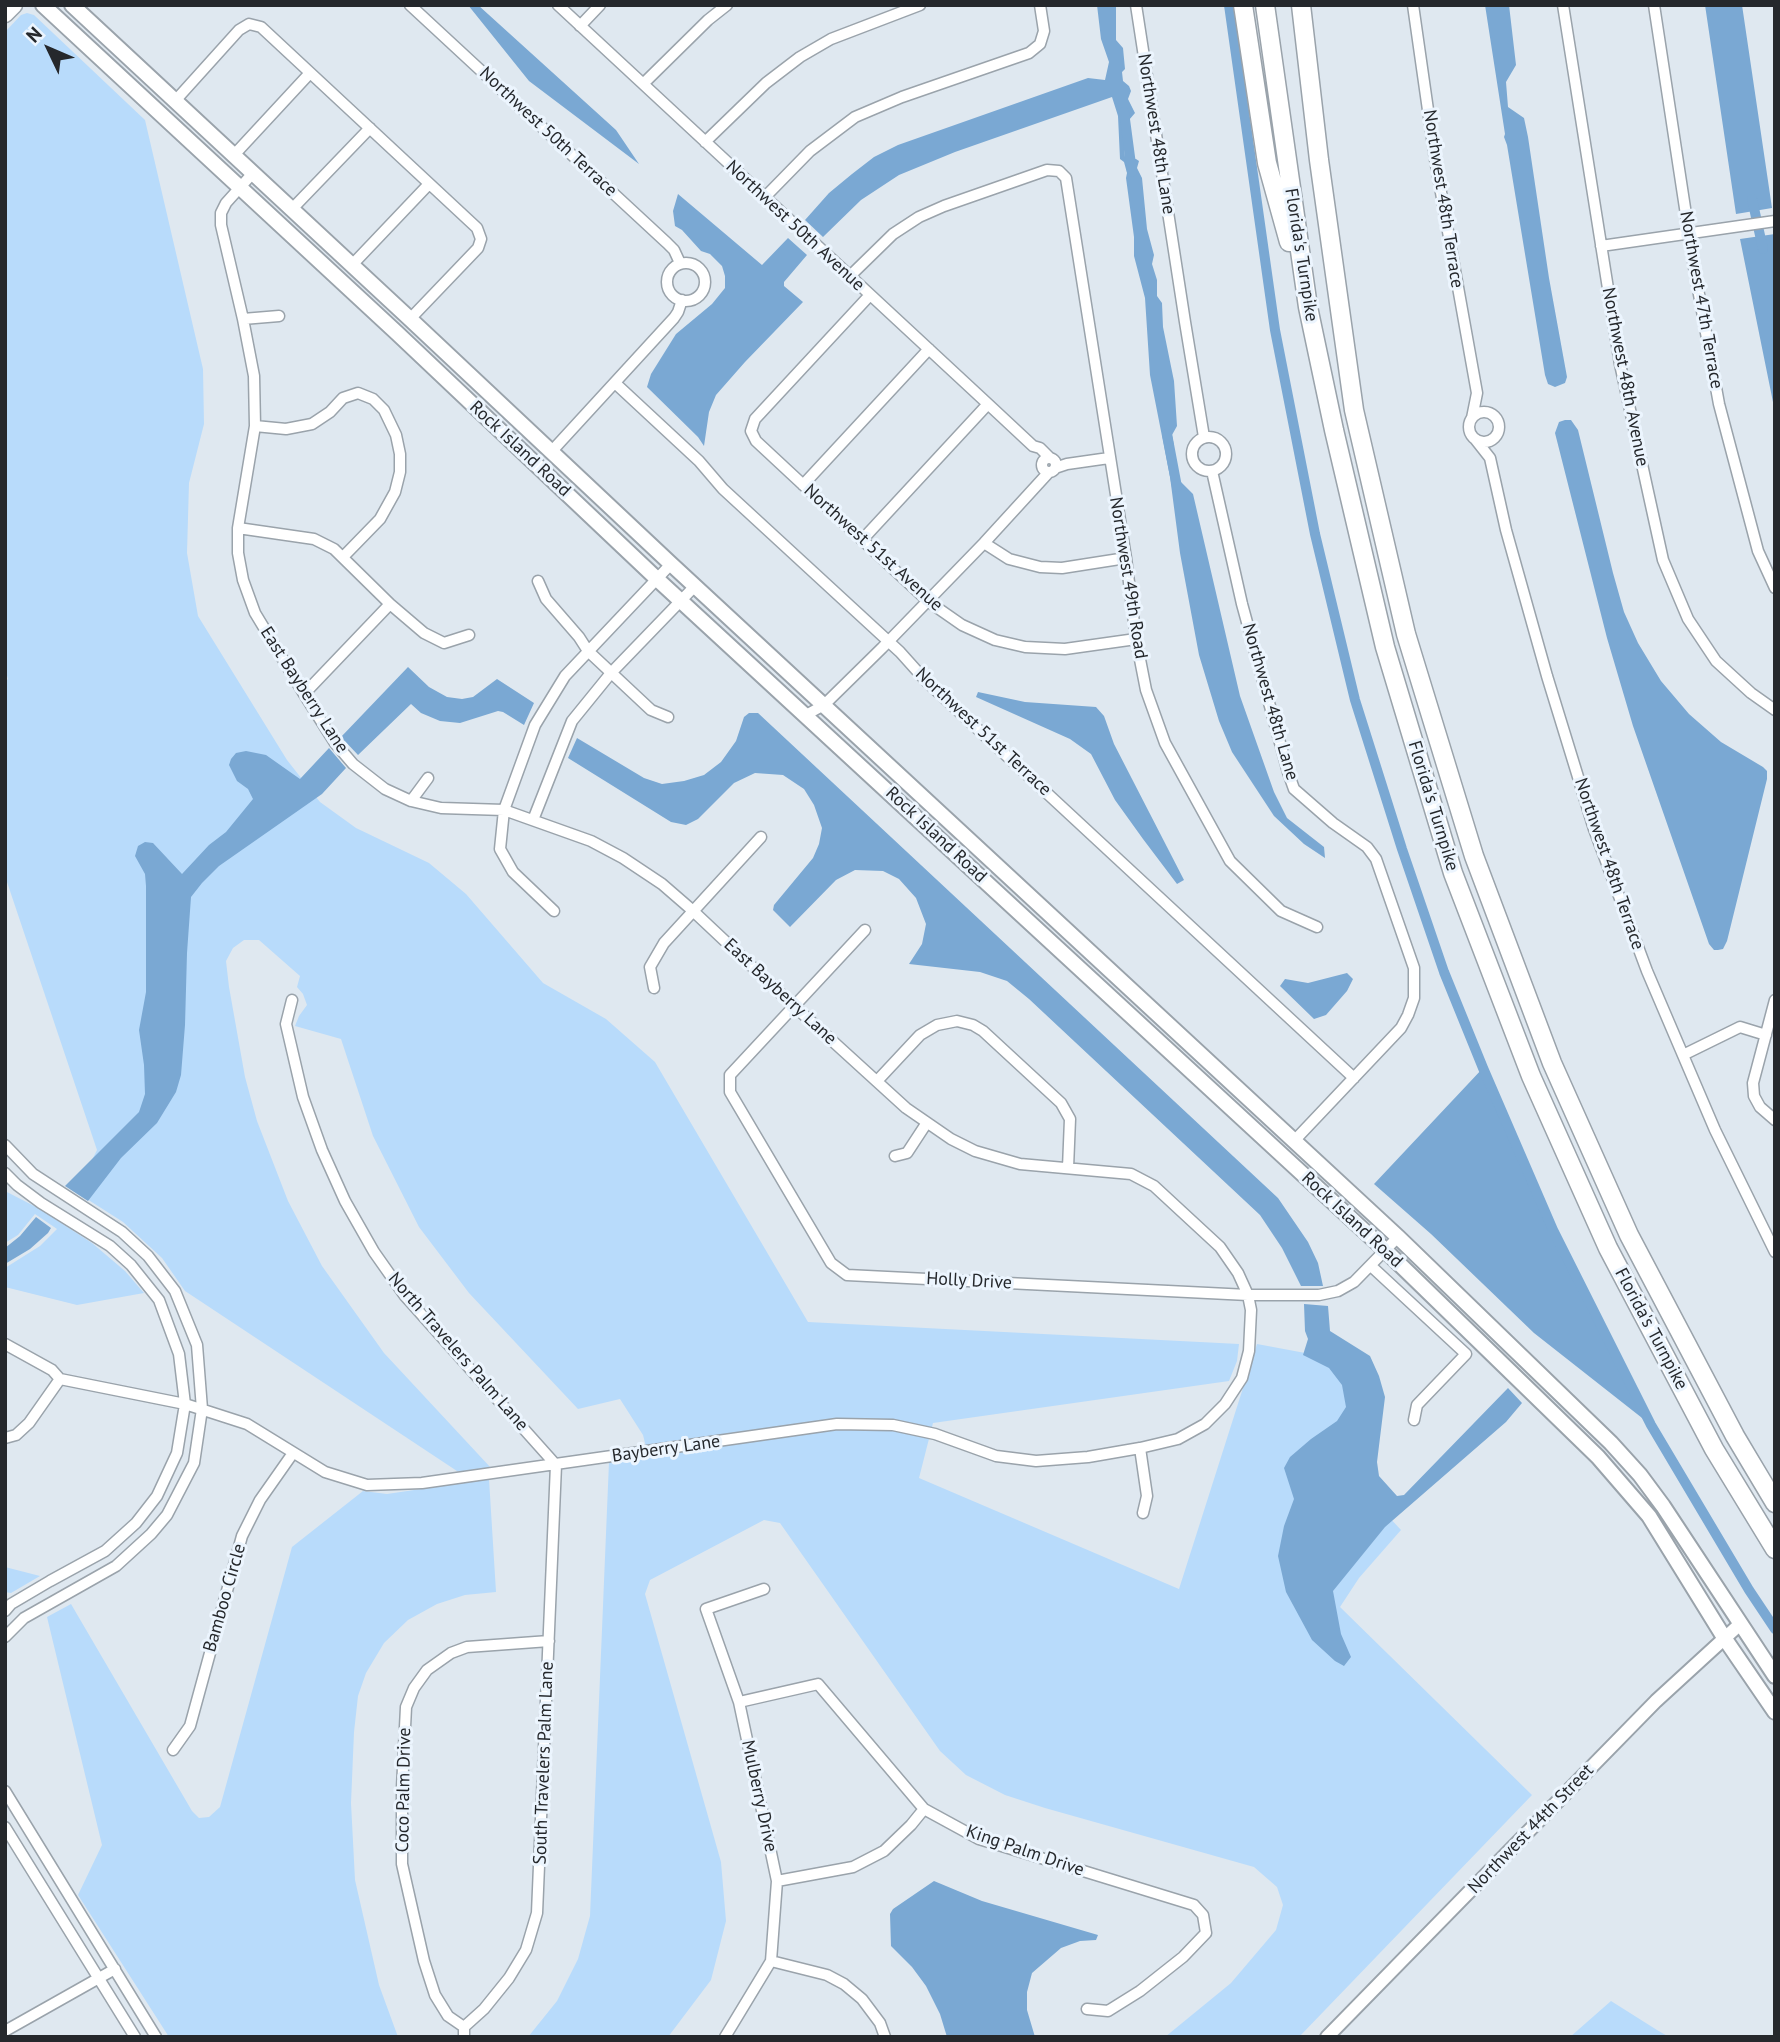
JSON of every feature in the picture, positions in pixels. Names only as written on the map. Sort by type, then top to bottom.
[{"type":"highway","points":[[5,14],[14,5]]},
{"type":"highway","points":[[1243,5],[1267,163],[1308,307]]},
{"type":"highway","name":"Florida's Turnpike","points":[[1265,5],[1308,307],[1334,429],[1385,648],[1453,873],[1531,1076],[1608,1248],[1714,1449],[1775,1549]]},
{"type":"highway","name":"Florida's Turnpike","points":[[1301,5],[1319,160],[1354,410],[1406,634],[1474,856],[1552,1063],[1629,1236],[1735,1436],[1775,1503]]},
{"type":"main road","name":"Rock Island Road","points":[[43,5],[657,579],[1385,1250],[1598,1457],[1649,1516],[1725,1639],[1775,1712]]},
{"type":"main road","name":"Rock Island Road","points":[[72,5],[1398,1237],[1611,1443],[1652,1492],[1775,1676]]},
{"type":"main road","points":[[1638,1502],[1652,1492]]},
{"type":"street","name":"Northwest 50th Terrace","points":[[410,5],[667,243],[680,263]]},
{"type":"street","name":"Northwest 50th Avenue","points":[[558,5],[1033,446],[1035,453],[1049,465]]},
{"type":"street","points":[[580,26],[600,5]]},
{"type":"street","points":[[643,84],[727,5]]},
{"type":"street","points":[[705,142],[765,82],[800,57],[831,39],[920,5]]},
{"type":"street","points":[[765,197],[810,151],[855,117],[902,97],[1029,53],[1040,44],[1044,31],[1040,5]]},
{"type":"street","name":"Northwest 48th Lane","points":[[1136,5],[1204,433],[1194,444],[1191,455],[1196,466],[1206,472],[1212,471],[1242,604],[1294,789],[1367,847],[1376,859],[1414,968],[1414,998],[1405,1022],[1294,1141]]},
{"type":"street","name":"Northwest 48th Terrace","points":[[1413,5],[1435,159],[1476,393],[1470,432],[1490,458],[1506,530],[1594,829],[1647,971],[1716,1130],[1775,1252]]},
{"type":"street","name":"Northwest 48th Avenue","points":[[1563,5],[1620,364],[1663,560],[1688,619],[1716,661],[1751,693],[1775,710]]},
{"type":"street","name":"Northwest 47th Terrace","points":[[1654,5],[1718,404],[1758,551],[1775,588]]},
{"type":"street","points":[[175,100],[239,30],[249,24],[261,27],[370,128],[477,228],[481,239],[478,248],[410,319]]},
{"type":"street","points":[[234,155],[310,73]]},
{"type":"street","points":[[292,209],[370,128]]},
{"type":"street","name":"Northwest 49th Road","points":[[850,276],[893,234],[919,217],[1047,170],[1059,171],[1066,178],[1146,690],[1165,743],[1230,861],[1281,911],[1317,928]]},
{"type":"street","name":"East Bayberry Lane","points":[[253,173],[226,203],[221,213],[220,225],[254,376],[256,426],[238,528],[238,553],[243,580],[255,613],[303,694],[335,743],[353,764],[386,789],[411,801],[440,808],[504,810],[591,841],[623,858],[662,884],[692,910],[926,1124],[975,1151],[1020,1164],[1131,1174],[1154,1186],[1220,1247],[1238,1273],[1248,1295]]},
{"type":"street","points":[[352,265],[429,184]]},
{"type":"street","points":[[1601,246],[1775,221]]},
{"type":"street","points":[[687,262],[703,271],[705,284],[695,299],[682,300],[673,295],[667,285],[668,274],[680,263],[687,262]]},
{"type":"street","name":"Northwest 51st Avenue","points":[[870,295],[755,419],[751,431],[756,441],[929,601],[962,625],[995,640],[1025,647],[1065,649],[1136,639]]},
{"type":"street","points":[[551,452],[674,318],[682,300]]},
{"type":"street","points":[[243,319],[279,316]]},
{"type":"street","points":[[803,485],[929,349]]},
{"type":"street","name":"Northwest 51st Terrace","points":[[615,383],[946,700],[1354,1077]]},
{"type":"street","points":[[256,426],[285,429],[312,424],[330,412],[343,398],[358,393],[373,399],[384,410],[396,435],[400,454],[400,472],[395,492],[380,519],[343,557]]},
{"type":"street","name":"Northwest 48th Terrace","points":[[1476,393],[1498,425],[1490,458]]},
{"type":"street","points":[[862,540],[988,404]]},
{"type":"street","points":[[1472,418],[1480,412],[1494,416]]},
{"type":"street","points":[[1204,433],[1220,441],[1226,450],[1225,461],[1212,471]]},
{"type":"street","points":[[1475,439],[1489,441],[1497,434]]},
{"type":"street","points":[[806,715],[824,705],[929,601],[1037,485],[1049,465],[1109,457]]},
{"type":"street","points":[[238,528],[314,539],[343,557],[424,634],[444,643],[469,635]]},
{"type":"street","points":[[985,543],[1009,559],[1040,567],[1062,568],[1126,558]]},
{"type":"street","points":[[554,911],[513,872],[500,849],[504,810],[535,725],[565,676],[671,564]]},
{"type":"street","points":[[538,581],[546,599],[588,651],[650,710],[668,717]]},
{"type":"street","points":[[533,820],[565,733],[572,721],[611,673],[695,586]]},
{"type":"street","points":[[303,694],[390,604]]},
{"type":"street","points":[[411,801],[428,778]]},
{"type":"street","points":[[654,988],[650,967],[664,943],[761,837]]},
{"type":"street","name":"Holly Drive","points":[[865,930],[730,1075],[730,1092],[831,1264],[847,1275],[1248,1295],[1319,1295],[1338,1291],[1354,1282],[1398,1237]]},
{"type":"street","name":"North Travelers Palm Lane","points":[[292,1000],[286,1024],[303,1097],[322,1150],[356,1221],[405,1296],[556,1465]]},
{"type":"street","points":[[1775,1000],[1753,1083],[1754,1096],[1760,1107],[1775,1121]]},
{"type":"street","points":[[877,1081],[920,1035],[937,1025],[957,1021],[973,1024],[1061,1103],[1070,1118],[1068,1168]]},
{"type":"street","points":[[1683,1055],[1740,1027],[1766,1035]]},
{"type":"street","points":[[895,1156],[907,1153],[926,1124]]},
{"type":"street","points":[[5,1145],[33,1174],[122,1232],[148,1256],[175,1291],[197,1345],[202,1409],[194,1463],[167,1515],[151,1534],[116,1566],[24,1618],[5,1637]]},
{"type":"street","points":[[5,1173],[41,1203],[110,1247],[131,1265],[159,1300],[180,1354],[185,1404],[177,1453],[157,1496],[136,1523],[104,1551],[11,1604],[5,1611]]},
{"type":"street","points":[[1371,1266],[1466,1354],[1417,1405],[1415,1420]]},
{"type":"street","name":"Bayberry Lane","points":[[5,1344],[52,1370],[60,1379],[185,1404],[247,1424],[325,1472],[367,1485],[422,1483],[837,1424],[893,1425],[935,1434],[996,1455],[1036,1461],[1088,1457],[1140,1448],[1178,1439],[1205,1424],[1225,1404],[1242,1378],[1249,1351],[1251,1310],[1248,1295]]},
{"type":"street","points":[[5,1438],[16,1435],[29,1423],[60,1379]]},
{"type":"street","points":[[1140,1448],[1147,1496],[1143,1513]]},
{"type":"street","name":"Bamboo Circle","points":[[173,1751],[190,1726],[242,1536],[260,1500],[293,1453]]},
{"type":"street","name":"South Travelers Palm Lane","points":[[464,2032],[509,1978],[526,1950],[537,1913],[556,1465]]},
{"type":"street","name":"Mulberry Drive","points":[[725,2037],[771,1961],[777,1881],[739,1702],[706,1609],[764,1589]]},
{"type":"street","name":"Northwest 44th Street","points":[[1327,2037],[1656,1701],[1740,1625]]},
{"type":"street","name":"Coco Palm Drive","points":[[464,2032],[448,2016],[435,1995],[424,1961],[402,1864],[402,1788],[407,1707],[414,1688],[427,1670],[451,1653],[467,1647],[549,1641]]},
{"type":"street","name":"King Palm Drive","points":[[739,1702],[818,1684],[924,1810],[979,1839],[1194,1905],[1203,1915],[1206,1933],[1183,1958],[1140,1991],[1108,2011],[1087,2009]]},
{"type":"street","points":[[5,1791],[156,2037]]},
{"type":"street","points":[[777,1881],[853,1867],[884,1851],[924,1810]]},
{"type":"street","points":[[5,1827],[135,2037]]},
{"type":"street","points":[[771,1961],[827,1975],[844,1984],[862,1999],[880,2023],[885,2037]]},
{"type":"street","points":[[5,2031],[115,1969]]},
{"type":"shaded area","points":[[468,5],[478,5],[616,130],[639,164],[529,81]]},
{"type":"shaded area","points":[[1097,5],[1116,5],[1116,40],[1123,48],[1123,81],[1131,91],[1128,99],[1135,113],[1123,127],[1125,157],[1139,161],[1137,168],[1142,178],[1147,229],[1154,255],[1152,264],[1157,280],[1157,296],[1162,303],[1163,327],[1174,381],[1177,426],[1172,435],[1174,446],[1167,447],[1172,474],[1178,474],[1180,481],[1193,494],[1240,696],[1274,792],[1287,818],[1324,847],[1325,858],[1304,844],[1274,816],[1232,752],[1219,721],[1199,655],[1180,553],[1170,477],[1150,375],[1145,298],[1134,256],[1127,173],[1124,162],[1120,159],[1118,116],[1112,97],[955,152],[899,175],[861,200],[823,237],[805,220],[829,193],[852,174],[874,157],[898,145],[1088,78],[1105,80],[1109,62],[1101,39]]},
{"type":"shaded area","points":[[1485,5],[1509,5],[1516,65],[1506,82],[1508,107],[1524,118],[1528,137],[1567,377],[1565,383],[1555,387],[1548,384],[1545,375],[1504,137]]},
{"type":"shaded area","points":[[1705,5],[1742,5],[1772,208],[1736,214]]},
{"type":"shaded area","points":[[21,15],[34,15],[145,120],[203,369],[204,424],[189,483],[187,553],[198,616],[287,760],[320,802],[356,828],[429,863],[466,894],[543,983],[606,1019],[655,1062],[808,1322],[1239,1344],[1237,1361],[1229,1381],[933,1423],[919,1478],[1179,1589],[1257,1344],[1348,1361],[1374,1501],[1401,1530],[1359,1578],[1340,1607],[1532,1795],[1299,2037],[1165,2037],[1231,1983],[1276,1930],[1283,1905],[1277,1887],[1254,1867],[1045,1808],[1005,1795],[966,1775],[940,1751],[780,1523],[764,1520],[650,1580],[645,1594],[721,1862],[726,1921],[711,1980],[668,2037],[528,2037],[557,2001],[578,1959],[590,1916],[609,1462],[648,1455],[643,1435],[620,1399],[578,1409],[469,1293],[419,1227],[373,1136],[341,1039],[295,1026],[307,1005],[297,987],[300,976],[259,940],[244,940],[233,948],[226,961],[245,1077],[257,1121],[288,1201],[322,1266],[384,1353],[491,1468],[460,1473],[185,1291],[162,1258],[123,1222],[76,1192],[97,1150],[5,876],[5,682],[8,679],[5,669],[5,32]]},
{"type":"shaded area","points":[[678,194],[762,265],[788,238],[807,255],[784,282],[784,286],[803,302],[716,395],[709,412],[704,446],[647,387],[651,374],[676,334],[712,304],[725,288],[722,266],[710,254],[701,251],[675,226],[673,211]]},
{"type":"shaded area","points":[[1775,234],[1775,412],[1740,239]]},
{"type":"shaded area","points":[[1571,420],[1578,430],[1613,573],[1624,612],[1638,643],[1661,681],[1689,714],[1721,742],[1767,771],[1723,949],[1714,950],[1709,944],[1633,726],[1607,638],[1555,433],[1559,422]]},
{"type":"shaded area","points":[[408,667],[429,687],[447,697],[473,697],[497,679],[534,703],[524,725],[498,711],[460,723],[440,721],[421,713],[411,704],[358,755],[341,737]]},
{"type":"shaded area","points":[[978,692],[1025,702],[1096,707],[1104,716],[1114,744],[1184,880],[1177,884],[1143,839],[1115,800],[1091,754],[1070,739],[976,697]]},
{"type":"shaded area","points":[[749,713],[758,713],[1278,1198],[1308,1242],[1318,1263],[1323,1286],[1301,1286],[1282,1248],[1260,1215],[1007,981],[980,972],[909,964],[922,944],[926,924],[916,898],[899,879],[883,871],[855,870],[836,880],[790,927],[773,910],[774,905],[813,858],[822,828],[814,805],[804,789],[783,775],[755,773],[734,783],[698,819],[686,825],[671,822],[568,758],[577,738],[644,778],[662,784],[684,781],[704,775],[721,762],[736,741],[744,717]]},
{"type":"shaded area","points":[[329,748],[346,768],[322,794],[219,866],[191,897],[185,1025],[181,1075],[176,1092],[157,1123],[121,1158],[88,1201],[65,1186],[139,1112],[145,1094],[139,1030],[146,992],[146,886],[145,874],[135,856],[138,846],[145,842],[153,843],[182,874],[209,845],[226,832],[253,799],[248,789],[237,781],[229,765],[236,753],[246,751],[266,755],[300,779]]},
{"type":"shaded area","points":[[1347,973],[1353,979],[1347,991],[1326,1015],[1314,1019],[1280,986],[1285,979],[1308,983]]},
{"type":"shaded area","points":[[1483,1068],[1553,1230],[1651,1425],[1534,1333],[1431,1234],[1374,1184]]},
{"type":"shaded area","points":[[5,1191],[38,1208],[92,1243],[125,1271],[144,1293],[77,1305],[5,1287],[5,1268],[40,1246],[57,1229],[35,1214],[18,1235],[5,1243]]},
{"type":"shaded area","points":[[36,1217],[51,1228],[48,1233],[30,1249],[5,1264],[5,1248],[20,1236]]},
{"type":"shaded area","points":[[1304,1304],[1328,1306],[1330,1331],[1370,1356],[1385,1397],[1377,1462],[1379,1476],[1397,1496],[1404,1495],[1508,1388],[1522,1403],[1506,1422],[1385,1527],[1333,1591],[1341,1634],[1351,1657],[1344,1666],[1312,1640],[1286,1592],[1278,1556],[1284,1526],[1294,1499],[1284,1468],[1290,1457],[1337,1421],[1346,1407],[1342,1385],[1329,1368],[1303,1355],[1308,1339]]},
{"type":"shaded area","points":[[489,1479],[496,1592],[465,1595],[437,1604],[408,1620],[384,1643],[366,1673],[358,1696],[351,1803],[355,1880],[379,1985],[398,2037],[169,2037],[78,1895],[102,1845],[47,1617],[71,1604],[192,1811],[199,1818],[209,1817],[220,1807],[292,1547],[363,1491],[387,1494]]},
{"type":"shaded area","points":[[5,1567],[40,1576],[11,1593],[5,1592]]},
{"type":"shaded area","points":[[934,1881],[982,1901],[1098,1935],[1096,1940],[1080,1941],[1061,1948],[1032,1973],[1027,1992],[1027,2010],[1035,2037],[947,2037],[940,2014],[926,1986],[891,1946],[890,1914],[893,1909]]},
{"type":"shaded area","points":[[1611,2001],[1657,2030],[1669,2037],[1570,2037]]},
{"type":"waterway","points":[[1229,5],[1275,330],[1315,534],[1355,700],[1402,849],[1444,972],[1553,1230],[1651,1425],[1775,1629]]},
{"type":"waterway","points":[[1124,112],[1132,172]]},
{"type":"waterway","points":[[1752,199],[1763,249]]},
{"type":"waterway","points":[[1167,434],[1177,487]]}]
